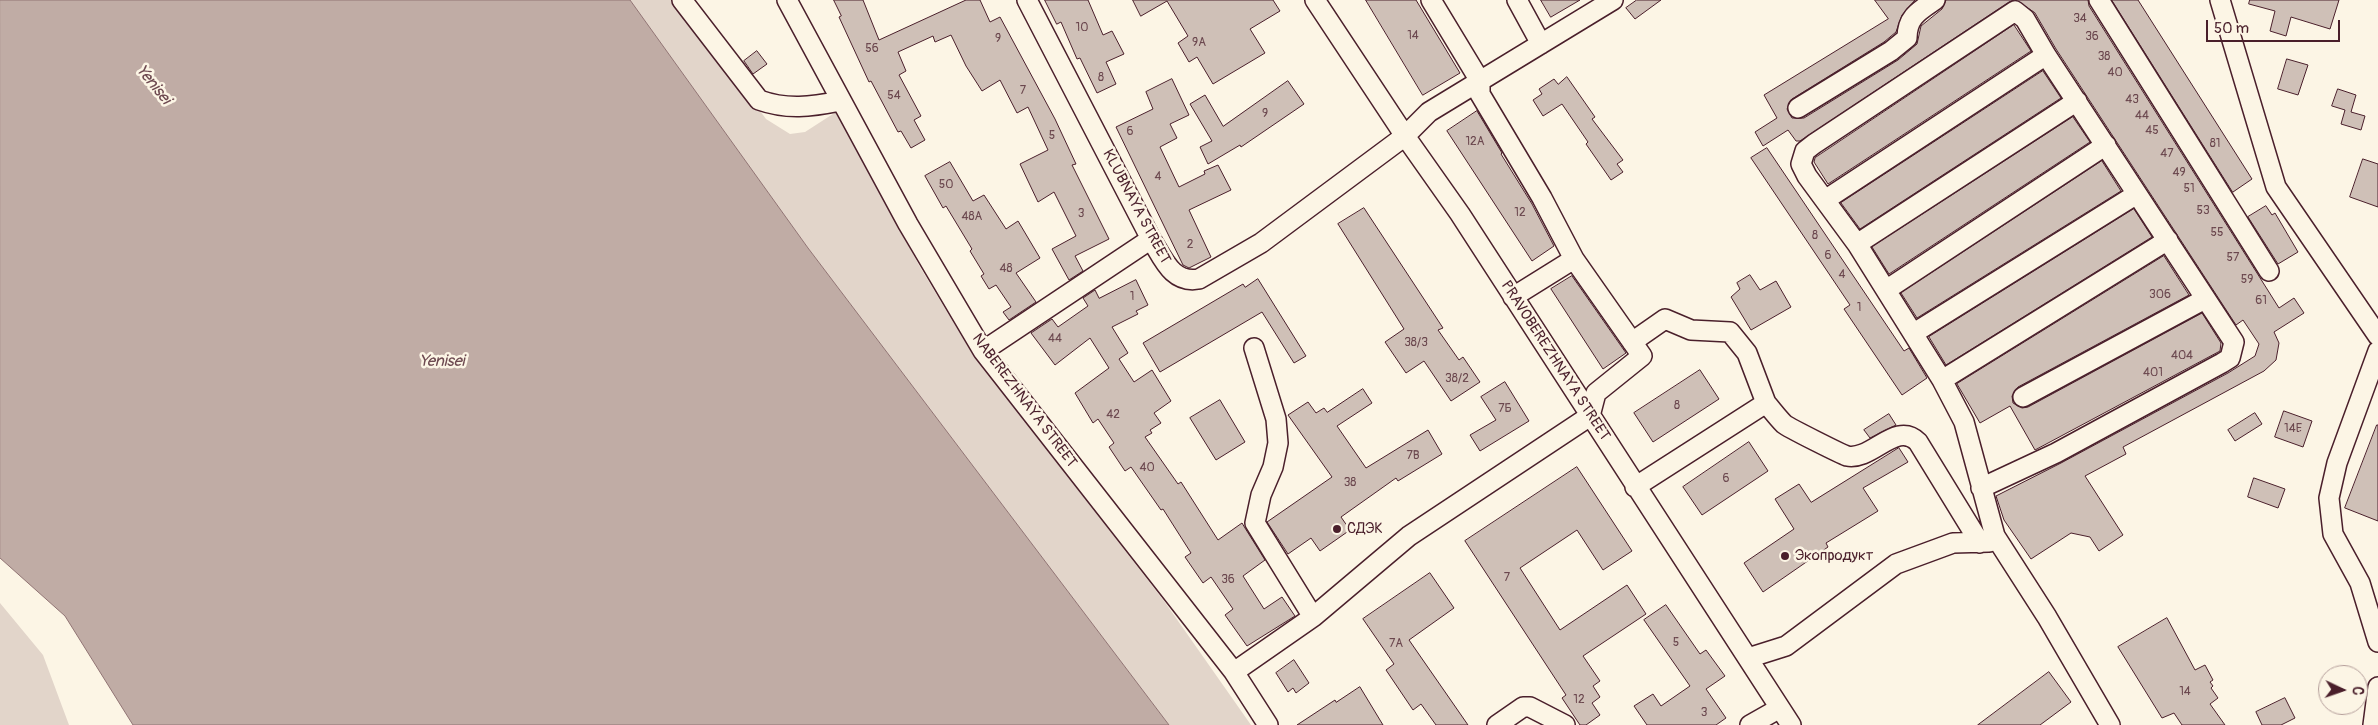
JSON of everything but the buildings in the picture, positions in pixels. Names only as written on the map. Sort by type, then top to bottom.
[{"type":"street","points":[[682,0],[759,100],[774,106],[805,108],[840,101]]},
{"type":"street","name":"NABEREZHNAYA STREET","points":[[787,0],[840,101],[983,351],[1234,672],[1268,725]]},
{"type":"street","name":"KLUBNAYA STREET","points":[[1027,0],[1151,239],[1171,271],[1189,281],[1199,279],[1261,242],[1405,136],[1430,112],[1613,0]]},
{"type":"street","name":"PRAVOBEREZHNAYA STREET","points":[[1315,0],[1405,136],[1460,214],[1635,487],[1791,725]]},
{"type":"street","points":[[1234,672],[1313,617],[1409,536],[1590,416],[1596,393],[1642,356],[1574,259],[1542,198],[1480,94],[1480,81],[1431,0]]},
{"type":"street","points":[[1517,0],[1541,44]]},
{"type":"street","points":[[1798,108],[1891,51],[1907,38],[1907,26],[1912,6],[1935,0]]},
{"type":"street","points":[[2098,0],[2269,271]]},
{"type":"street","points":[[2220,0],[2276,187],[2378,336]]},
{"type":"street","points":[[1981,488],[2056,453],[2230,358],[2234,342],[2046,55],[2025,19],[2014,11],[1805,151],[1801,164],[1807,176],[1856,244],[1914,333],[1964,422],[1981,488],[1988,542]]},
{"type":"street","points":[[1825,200],[2046,55]]},
{"type":"street","points":[[1856,244],[2077,101]]},
{"type":"street","points":[[1886,290],[2106,145]]},
{"type":"street","points":[[1914,333],[2138,194]]},
{"type":"street","points":[[983,351],[1151,239]]},
{"type":"street","points":[[1942,380],[2168,240]]},
{"type":"street","points":[[1513,297],[1574,259]]},
{"type":"street","points":[[2023,397],[2205,299]]},
{"type":"street","points":[[1632,342],[1665,318],[1691,330],[1730,332],[1747,353],[1766,403],[1785,425],[1848,456],[1860,455],[1902,435],[1912,436],[1988,542],[2047,617],[2110,725]]},
{"type":"street","points":[[1254,348],[1276,419],[1278,442],[1273,467],[1261,495],[1255,523],[1313,617]]},
{"type":"street","points":[[2378,352],[2337,463],[2330,498],[2333,534],[2360,583],[2378,642]]},
{"type":"street","points":[[1635,487],[1766,403]]},
{"type":"street","points":[[1748,658],[1786,646],[1896,564],[1953,543],[1988,542]]},
{"type":"street","points":[[2372,725],[2378,687]]},
{"type":"street","points":[[1497,725],[1523,707],[1530,707],[1565,725]]},
{"type":"street","points":[[1750,725],[1780,708]]},
{"type":"shaded area","points":[[630,0],[678,0],[766,119],[790,134],[805,132],[836,112],[920,267],[970,350],[1164,601],[1251,725],[1169,725],[808,248]]},
{"type":"shaded area","points":[[0,603],[43,655],[69,725],[0,725]]},
{"type":"water","name":"Yenisei","points":[[0,0],[630,0],[808,248],[1169,725],[133,725],[65,616],[0,558]]},
{"type":"place","name":"СДЭК","points":[[1337,529]]},
{"type":"place","name":"Экопродукт","points":[[1785,556]]}]
